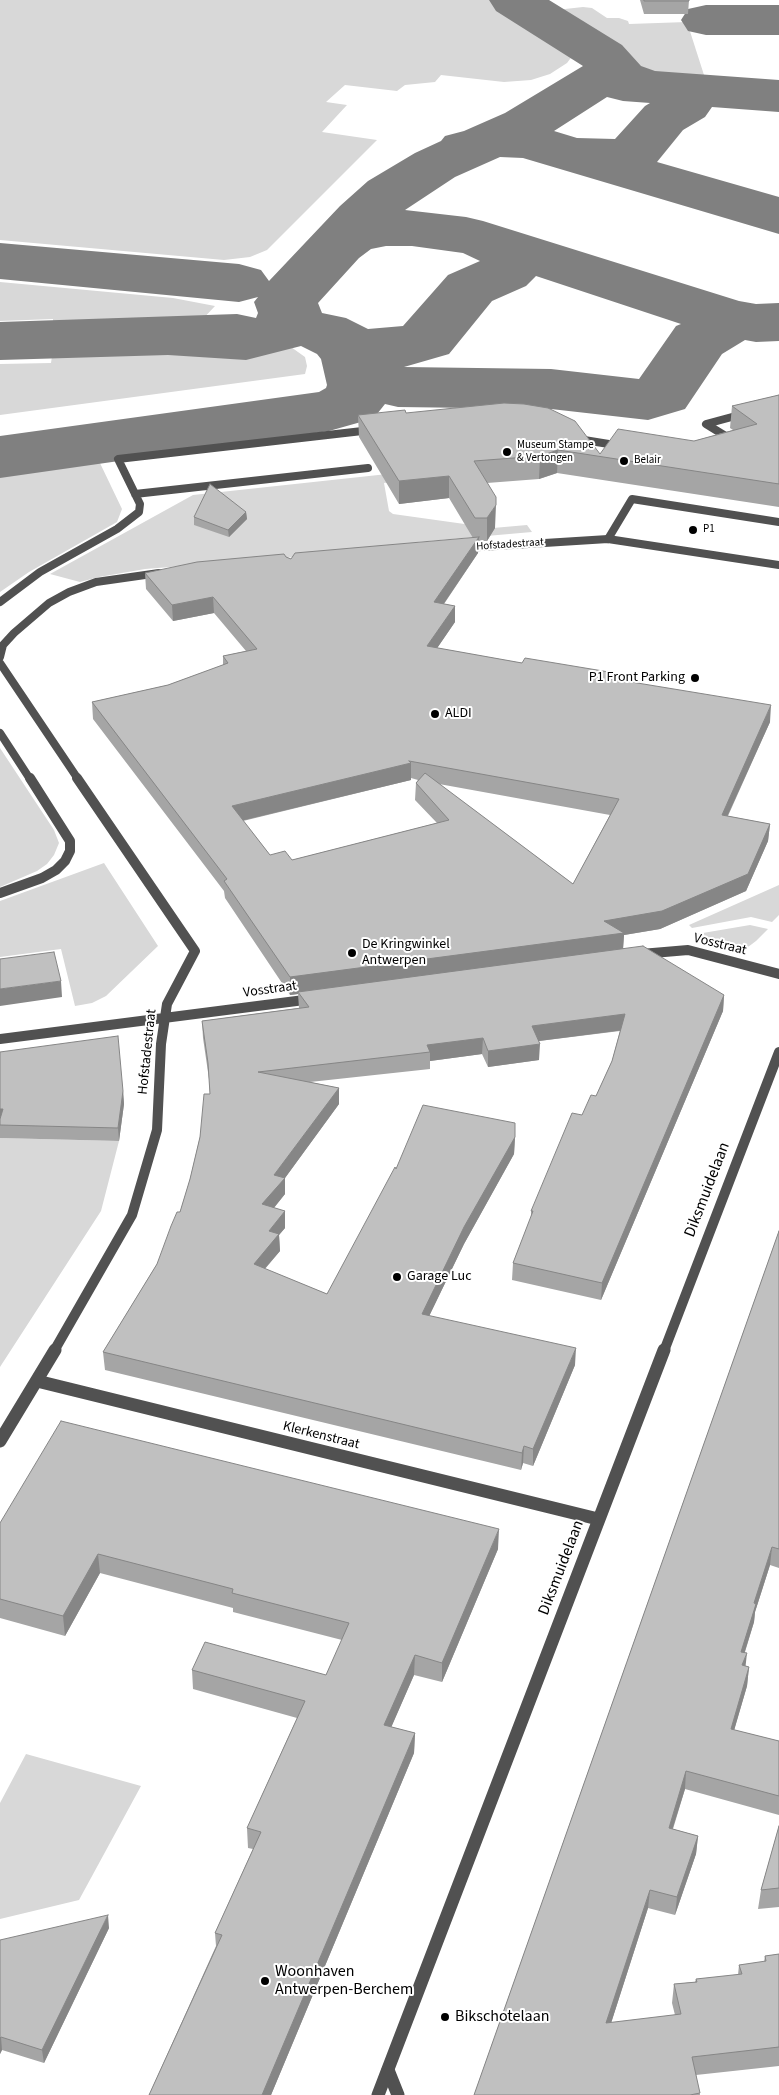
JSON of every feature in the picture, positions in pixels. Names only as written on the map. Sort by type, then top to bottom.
[{"type":"street","points":[[729,447],[739,444],[706,424],[752,411]]},
{"type":"street","points":[[0,602],[40,572],[116,530],[139,512],[140,504],[118,459],[381,429]]},
{"type":"street","points":[[567,434],[575,438],[633,448]]},
{"type":"street","points":[[135,494],[368,468]]},
{"type":"street","points":[[608,539],[632,500],[779,522]]},
{"type":"street","name":"Hofstadestraat","points":[[456,548],[608,539],[779,565]]},
{"type":"street","points":[[0,656],[3,645],[14,633],[49,603],[69,592],[96,582],[118,577],[172,572]]},
{"type":"street","name":"Hofstadestraat","points":[[0,663],[195,951],[168,1004],[164,1019],[157,1130],[132,1215],[37,1381],[0,1441]]},
{"type":"street","points":[[0,893],[42,878],[56,870],[65,861],[70,851],[70,841],[65,832],[1,735]]},
{"type":"street","name":"Vosstraat","points":[[635,954],[688,950],[779,974]]},
{"type":"street","name":"Vosstraat","points":[[0,1039],[321,997]]},
{"type":"street","name":"Diksmuidelaan","points":[[378,2095],[779,1052]]},
{"type":"street","name":"Klerkenstraat","points":[[37,1381],[598,1519]]},
{"type":"street","points":[[388,2070],[398,2095]]},
{"type":"shaded area","points":[[0,0],[493,0],[565,46],[573,55],[567,63],[550,74],[531,80],[504,82],[441,75],[435,82],[405,85],[397,91],[345,85],[326,102],[347,105],[322,132],[377,140],[267,250],[250,257],[224,260],[0,240]]},
{"type":"shaded area","points":[[592,8],[607,18],[619,18],[628,21],[629,24],[687,22],[704,75],[669,76],[644,69],[554,14],[556,10]]},
{"type":"shaded area","points":[[0,282],[173,298],[215,306],[201,321],[53,326],[53,319],[0,321]]},
{"type":"shaded area","points":[[291,347],[305,357],[307,366],[305,374],[0,415],[0,364],[51,363],[52,356]]},
{"type":"shaded area","points":[[99,461],[122,509],[117,522],[29,572],[0,592],[0,475]]},
{"type":"shaded area","points":[[406,472],[411,480],[384,483],[389,511],[393,514],[493,528],[527,525],[532,532],[418,542],[420,547],[145,569],[80,582],[50,574],[193,495]]},
{"type":"shaded area","points":[[0,748],[54,830],[59,843],[54,855],[47,864],[37,871],[0,887]]},
{"type":"shaded area","points":[[104,863],[158,946],[106,996],[92,1003],[75,1006],[61,949],[0,957],[0,901]]},
{"type":"shaded area","points":[[779,885],[779,915],[772,922],[751,917],[692,928],[689,925]]},
{"type":"shaded area","points":[[750,925],[768,929],[744,950],[709,942],[697,934]]},
{"type":"shaded area","points":[[0,1138],[119,1141],[101,1211],[0,1367]]},
{"type":"shaded area","points":[[26,1754],[141,1786],[79,1900],[0,1919],[0,1803]]},
{"type":"building","points":[[689,0],[689,1],[644,1]]},
{"type":"building","points":[[779,395],[779,484],[558,450],[540,456],[474,461],[496,497],[496,505],[487,518],[475,518],[449,476],[399,481],[358,415],[405,410],[406,413],[504,403],[524,404],[548,408],[575,421],[600,454],[618,429],[694,441],[757,424],[732,406]]},
{"type":"building","points":[[210,484],[246,512],[228,530],[194,517]]},
{"type":"building","points":[[479,537],[434,602],[455,606],[427,646],[522,663],[525,658],[609,672],[607,678],[771,705],[722,815],[770,824],[748,874],[662,911],[604,921],[624,933],[290,977],[224,881],[227,879],[92,702],[168,685],[228,663],[223,656],[257,649],[213,597],[172,605],[145,573],[197,562],[284,554],[291,559],[295,553]],"holes":[[[409,761],[619,799],[573,884],[425,773],[416,783],[449,820],[292,860],[285,851],[270,855],[232,806],[411,763]]]},
{"type":"building","points":[[643,946],[724,995],[602,1283],[513,1263],[533,1211],[531,1211],[572,1113],[582,1115],[591,1095],[596,1096],[612,1061],[625,1014],[532,1026],[540,1044],[488,1051],[483,1038],[427,1045],[430,1052],[258,1072],[339,1088],[274,1175],[285,1178],[262,1204],[285,1211],[269,1231],[279,1234],[254,1264],[327,1294],[395,1167],[396,1169],[423,1105],[515,1123],[515,1137],[464,1227],[422,1314],[576,1348],[533,1449],[524,1446],[522,1453],[103,1352],[157,1264],[177,1212],[180,1212],[190,1179],[200,1137],[204,1094],[210,1094],[202,1021],[309,1007],[298,992]]},
{"type":"building","points":[[54,952],[61,981],[0,989],[0,959]]},
{"type":"building","points":[[118,1036],[123,1091],[118,1128],[0,1125],[3,1109],[0,1109],[0,1052]]},
{"type":"building","points":[[779,1231],[779,1549],[772,1547],[754,1603],[756,1604],[741,1652],[747,1653],[742,1665],[749,1667],[731,1729],[779,1741],[779,1796],[686,1771],[669,1828],[698,1836],[677,1897],[650,1890],[606,2023],[681,2014],[674,1984],[697,1982],[696,1979],[742,1974],[739,1965],[766,1961],[765,1956],[779,1954],[779,2047],[692,2057],[700,2093],[690,2095],[474,2095]]},
{"type":"building","points":[[61,1421],[499,1529],[442,1663],[415,1655],[384,1725],[415,1733],[262,2095],[149,2095],[222,1935],[215,1933],[261,1832],[247,1828],[305,1701],[192,1670],[205,1642],[326,1675],[349,1623],[232,1593],[233,1589],[98,1554],[63,1616],[0,1599],[0,1523]]},
{"type":"building","points":[[779,1826],[779,1888],[761,1890]]},
{"type":"building","points":[[108,1915],[42,2050],[0,2038],[0,1940]]},
{"type":"taxiway","points":[[514,0],[603,56],[608,60],[614,71],[622,77],[643,85],[656,87]]},
{"type":"taxiway","points":[[706,20],[779,20]]},
{"type":"taxiway","points":[[484,143],[525,125],[607,74],[611,67]]},
{"type":"taxiway","points":[[623,85],[656,87]]},
{"type":"taxiway","points":[[577,155],[605,157],[625,155],[637,150],[664,118],[686,105],[689,100],[689,98],[676,91],[656,87]]},
{"type":"taxiway","points":[[656,87],[779,96]]},
{"type":"taxiway","points":[[484,143],[497,140],[527,141],[779,216]]},
{"type":"taxiway","points":[[337,245],[389,193],[435,165],[484,143]]},
{"type":"taxiway","points":[[465,148],[484,143]]},
{"type":"taxiway","points":[[337,245],[351,236],[386,228],[412,228],[466,235],[486,240]]},
{"type":"taxiway","points":[[323,332],[350,346],[367,349],[404,347],[426,340],[470,288],[504,273],[514,263],[508,251],[486,240]]},
{"type":"taxiway","points":[[486,240],[705,311]]},
{"type":"taxiway","points":[[171,336],[246,341],[277,334],[287,326],[290,313],[286,302],[290,296],[337,245]]},
{"type":"taxiway","points":[[0,261],[239,283]]},
{"type":"taxiway","points":[[355,361],[370,377],[398,387],[551,389],[648,400],[661,395],[699,340],[720,329],[721,326],[717,317],[705,311]]},
{"type":"taxiway","points":[[705,311],[728,318],[756,323],[779,322]]},
{"type":"taxiway","points":[[0,341],[237,333]]},
{"type":"taxiway","points":[[0,457],[329,411],[344,406],[359,393],[360,385],[353,355],[340,341]]},
{"type":"place","name":"Museum Stampe & Vertongen","points":[[507,452]]},
{"type":"place","name":"Belair","points":[[624,461]]},
{"type":"place","name":"P1","points":[[693,530]]},
{"type":"place","name":"P1 Front Parking","points":[[695,678]]},
{"type":"place","name":"ALDI","points":[[435,714]]},
{"type":"place","name":"De Kringwinkel Antwerpen","points":[[352,953]]},
{"type":"place","name":"Garage Luc","points":[[397,1277]]},
{"type":"place","name":"Woonhaven Antwerpen-Berchem","points":[[265,1981]]},
{"type":"place","name":"Bikschotelaan","points":[[445,2017]]}]
